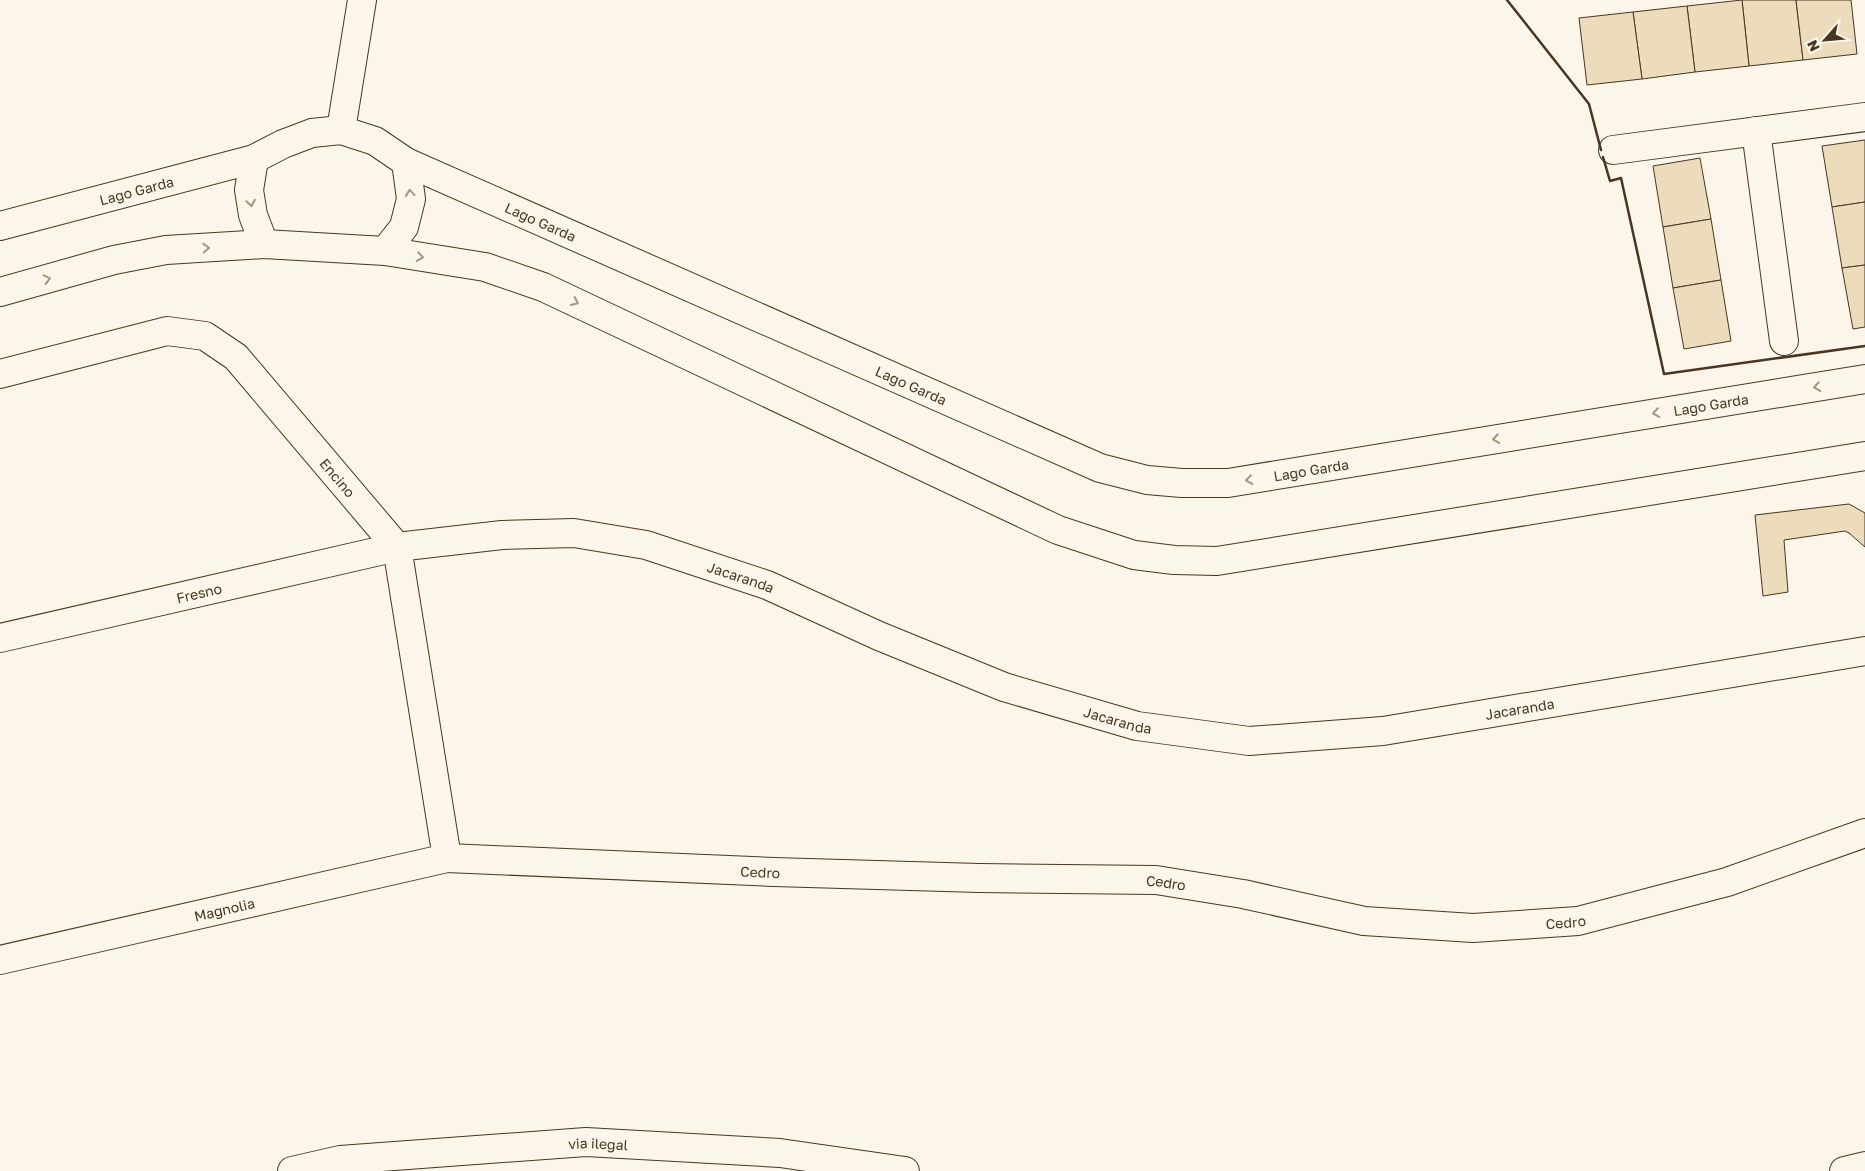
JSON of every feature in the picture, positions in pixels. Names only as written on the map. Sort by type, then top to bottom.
[{"type":"street","points":[[340,130],[362,0]]},
{"type":"street","points":[[1613,150],[1865,117]]},
{"type":"street","name":"Lago Garda","points":[[0,226],[254,159],[283,144],[312,133],[340,130],[375,141],[406,162],[1100,468],[1147,480],[1182,483],[1228,483],[1865,379]]},
{"type":"street","points":[[1756,131],[1784,341]]},
{"type":"street","points":[[254,159],[249,190],[253,214],[264,244]]},
{"type":"street","points":[[385,251],[404,227],[411,199],[406,162]]},
{"type":"street","points":[[0,292],[114,260],[166,250],[264,244],[385,251],[486,267],[543,287],[1058,530],[1134,554],[1174,560],[1217,560],[1865,456]]},
{"type":"street","name":"Encino","points":[[0,374],[167,331],[204,336],[236,357],[397,547]]},
{"type":"street","name":"Jacaranda","points":[[397,547],[502,535],[574,533],[646,545],[766,585],[879,636],[1004,687],[1137,726],[1249,741],[1383,731],[1865,650]]},
{"type":"street","points":[[397,547],[448,858]]},
{"type":"street","name":"Fresno","points":[[0,638],[397,547]]},
{"type":"street","name":"Cedro","points":[[448,858],[794,873],[1156,880],[1243,894],[1364,921],[1473,928],[1578,921],[1728,882],[1865,833]]},
{"type":"street","name":"Magnolia","points":[[0,960],[448,858]]},
{"type":"street","name":"via ilegal","points":[[292,1171],[340,1160],[586,1142],[780,1153],[904,1171]]},
{"type":"street","points":[[1844,1171],[1865,1166]]},
{"type":"building","points":[[1742,0],[1796,0],[1803,60],[1749,66]]},
{"type":"building","points":[[1742,0],[1749,66],[1695,72],[1687,6]]},
{"type":"building","points":[[1796,0],[1851,0],[1857,54],[1803,60]]},
{"type":"building","points":[[1687,6],[1695,72],[1642,79],[1633,12]]},
{"type":"building","points":[[1633,12],[1642,79],[1587,85],[1579,18]]},
{"type":"building","points":[[1865,140],[1865,202],[1832,207],[1822,146]]},
{"type":"building","points":[[1700,158],[1711,219],[1663,227],[1653,166]]},
{"type":"building","points":[[1865,202],[1865,265],[1842,268],[1832,207]]},
{"type":"building","points":[[1711,219],[1721,280],[1673,288],[1663,227]]},
{"type":"building","points":[[1865,265],[1865,327],[1853,329],[1842,268]]},
{"type":"building","points":[[1721,280],[1731,341],[1684,349],[1673,288]]},
{"type":"building","points":[[1849,504],[1865,513],[1865,547],[1845,531],[1784,540],[1788,592],[1763,596],[1755,515]]},
{"type":"wall","points":[[1507,0],[1589,104],[1601,150]]},
{"type":"wall","points":[[1603,157],[1610,181],[1621,178],[1664,374],[1865,346]]}]
